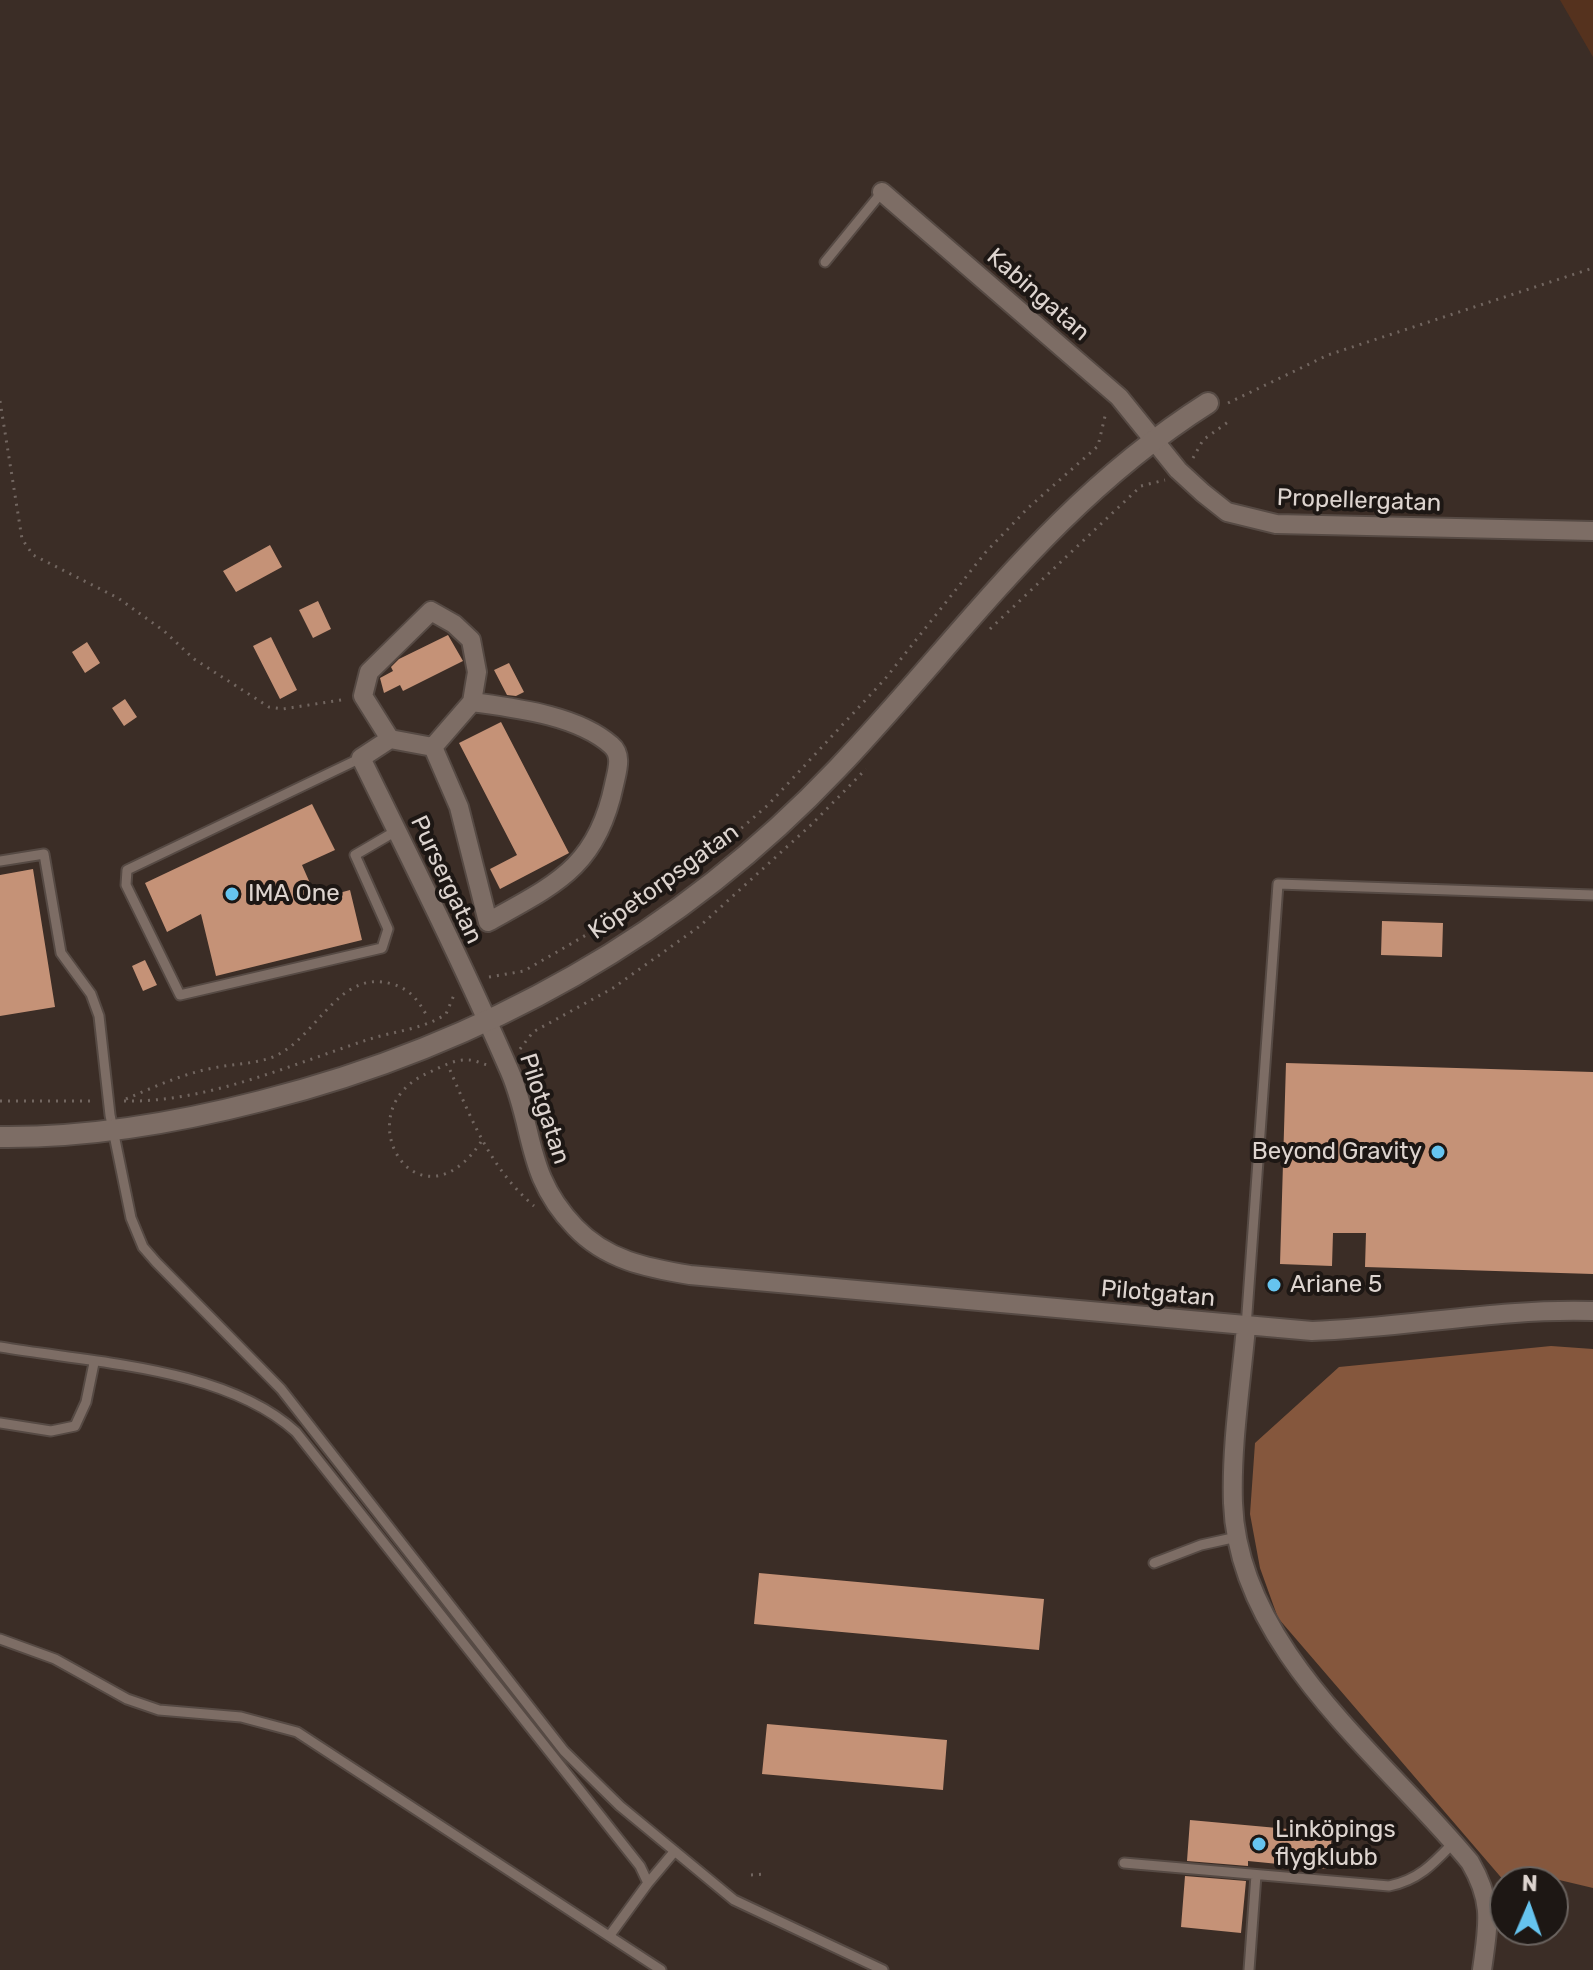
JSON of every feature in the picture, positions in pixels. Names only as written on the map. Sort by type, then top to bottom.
[{"type":"street","name":"Kabingatan","points":[[882,192],[1119,397],[1156,440]]},
{"type":"street","name":"Köpetorpsgatan","points":[[0,1137],[113,1130],[222,1111],[309,1089],[427,1049],[486,1022],[560,985],[643,936],[743,859],[838,768],[1021,559],[1068,513],[1156,440],[1208,403]]},
{"type":"street","name":"Propellergatan","points":[[1156,440],[1178,470],[1203,493],[1227,512],[1253,521],[1593,531]]},
{"type":"street","points":[[390,739],[363,696],[369,672],[431,611],[454,624],[471,640],[477,672],[472,702],[433,747]]},
{"type":"street","points":[[433,747],[459,807],[488,922],[542,893],[579,865],[608,818],[619,759],[612,745],[571,723],[543,714],[472,702]]},
{"type":"street","points":[[361,758],[390,739],[433,747]]},
{"type":"street","name":"Pursergatan","points":[[361,758],[486,1022]]},
{"type":"street","name":"Pilotgatan","points":[[486,1022],[504,1058],[520,1102],[532,1155],[546,1189],[591,1241],[610,1255],[690,1275],[1246,1327],[1233,1493],[1237,1537],[1248,1579],[1276,1641],[1454,1842],[1485,1887],[1489,1915],[1482,1970]]},
{"type":"street","points":[[1246,1327],[1359,1329],[1514,1311],[1593,1311]]},
{"type":"lane","points":[[825,262],[882,192]]},
{"type":"lane","points":[[361,758],[127,870],[126,885],[180,995],[382,948],[388,929],[355,855],[397,831]]},
{"type":"lane","points":[[0,861],[44,854],[61,953],[91,994],[99,1016],[113,1130],[131,1218],[143,1247],[281,1389],[564,1751],[674,1852],[734,1900],[883,1970]]},
{"type":"lane","points":[[1246,1327],[1278,884],[1593,895]]},
{"type":"lane","points":[[0,1347],[197,1380],[265,1408],[296,1432],[640,1866],[648,1883]]},
{"type":"lane","points":[[0,1423],[51,1431],[75,1426],[86,1402],[94,1363]]},
{"type":"lane","points":[[1154,1563],[1237,1537]]},
{"type":"lane","points":[[0,1639],[55,1659],[127,1699],[159,1710],[241,1717],[297,1732],[661,1970]]},
{"type":"lane","points":[[1124,1863],[1389,1886],[1405,1883],[1424,1873],[1454,1842]]},
{"type":"lane","points":[[610,1935],[674,1852]]},
{"type":"lane","points":[[1249,1970],[1256,1875]]},
{"type":"path","points":[[1208,403],[1222,405],[1328,355],[1593,268]]},
{"type":"path","points":[[427,1016],[412,994],[401,987],[387,982],[353,986],[331,1004],[313,1029],[272,1057],[182,1076],[123,1101],[142,1101],[223,1086],[409,1030],[446,1014],[454,994],[491,977],[524,971],[593,931],[721,846],[768,805],[885,679],[985,553],[1028,508],[1098,446],[1107,410],[1119,397]]},
{"type":"path","points":[[0,401],[22,539],[33,555],[118,598],[164,631],[194,659],[269,707],[298,708],[363,696]]},
{"type":"path","points":[[481,1142],[460,1169],[447,1176],[413,1173],[403,1165],[392,1146],[392,1106],[404,1085],[416,1078],[454,1062],[474,1060],[485,1066],[504,1058]]},
{"type":"path","points":[[450,1070],[481,1142],[518,1192],[534,1206]]},
{"type":"path","points":[[0,1101],[108,1101]]},
{"type":"path","points":[[751,1875],[766,1874]]},
{"type":"shaded area","points":[[1560,0],[1593,0],[1593,57]]},
{"type":"shaded area","points":[[1551,1346],[1593,1349],[1593,1888],[1569,1882],[1569,1866],[1491,1866],[1278,1618],[1260,1568],[1250,1514],[1255,1443],[1339,1367]]},
{"type":"building","points":[[270,545],[282,567],[236,592],[223,571]]},
{"type":"building","points":[[318,601],[331,629],[313,638],[299,610]]},
{"type":"building","points":[[448,635],[463,661],[403,691],[400,685],[384,693],[380,678],[393,671],[391,667],[399,659]]},
{"type":"building","points":[[271,637],[297,690],[280,699],[253,646]]},
{"type":"building","points":[[87,642],[100,663],[85,673],[72,652]]},
{"type":"building","points":[[509,663],[524,692],[516,696],[507,695],[494,670]]},
{"type":"building","points":[[125,699],[137,717],[124,726],[112,708]]},
{"type":"building","points":[[501,722],[569,853],[500,889],[490,869],[517,855],[459,743]]},
{"type":"building","name":"IMA One","points":[[312,804],[335,850],[302,865],[317,899],[350,890],[362,940],[216,976],[201,914],[167,932],[145,883]]},
{"type":"building","points":[[33,869],[55,1007],[0,1016],[0,875]]},
{"type":"building","points":[[1382,921],[1443,923],[1442,957],[1381,955]]},
{"type":"building","points":[[145,960],[157,985],[143,991],[132,966]]},
{"type":"building","name":"Beyond Gravity","points":[[1286,1063],[1593,1072],[1593,1274],[1365,1267],[1366,1233],[1333,1233],[1332,1266],[1280,1264]]},
{"type":"building","points":[[759,1573],[1044,1599],[1039,1650],[754,1624]]},
{"type":"building","points":[[767,1724],[947,1740],[943,1790],[762,1774]]},
{"type":"building","name":"Linköpings flygklubb","points":[[1190,1820],[1332,1833],[1329,1869],[1248,1861],[1248,1866],[1187,1861]]},
{"type":"building","points":[[1185,1876],[1246,1881],[1241,1933],[1181,1927]]},
{"type":"place","name":"IMA One","points":[[232,894]]},
{"type":"place","name":"Beyond Gravity","points":[[1438,1152]]},
{"type":"place","name":"Ariane 5","points":[[1274,1285]]},
{"type":"place","name":"Linköpings flygklubb","points":[[1259,1844]]}]
